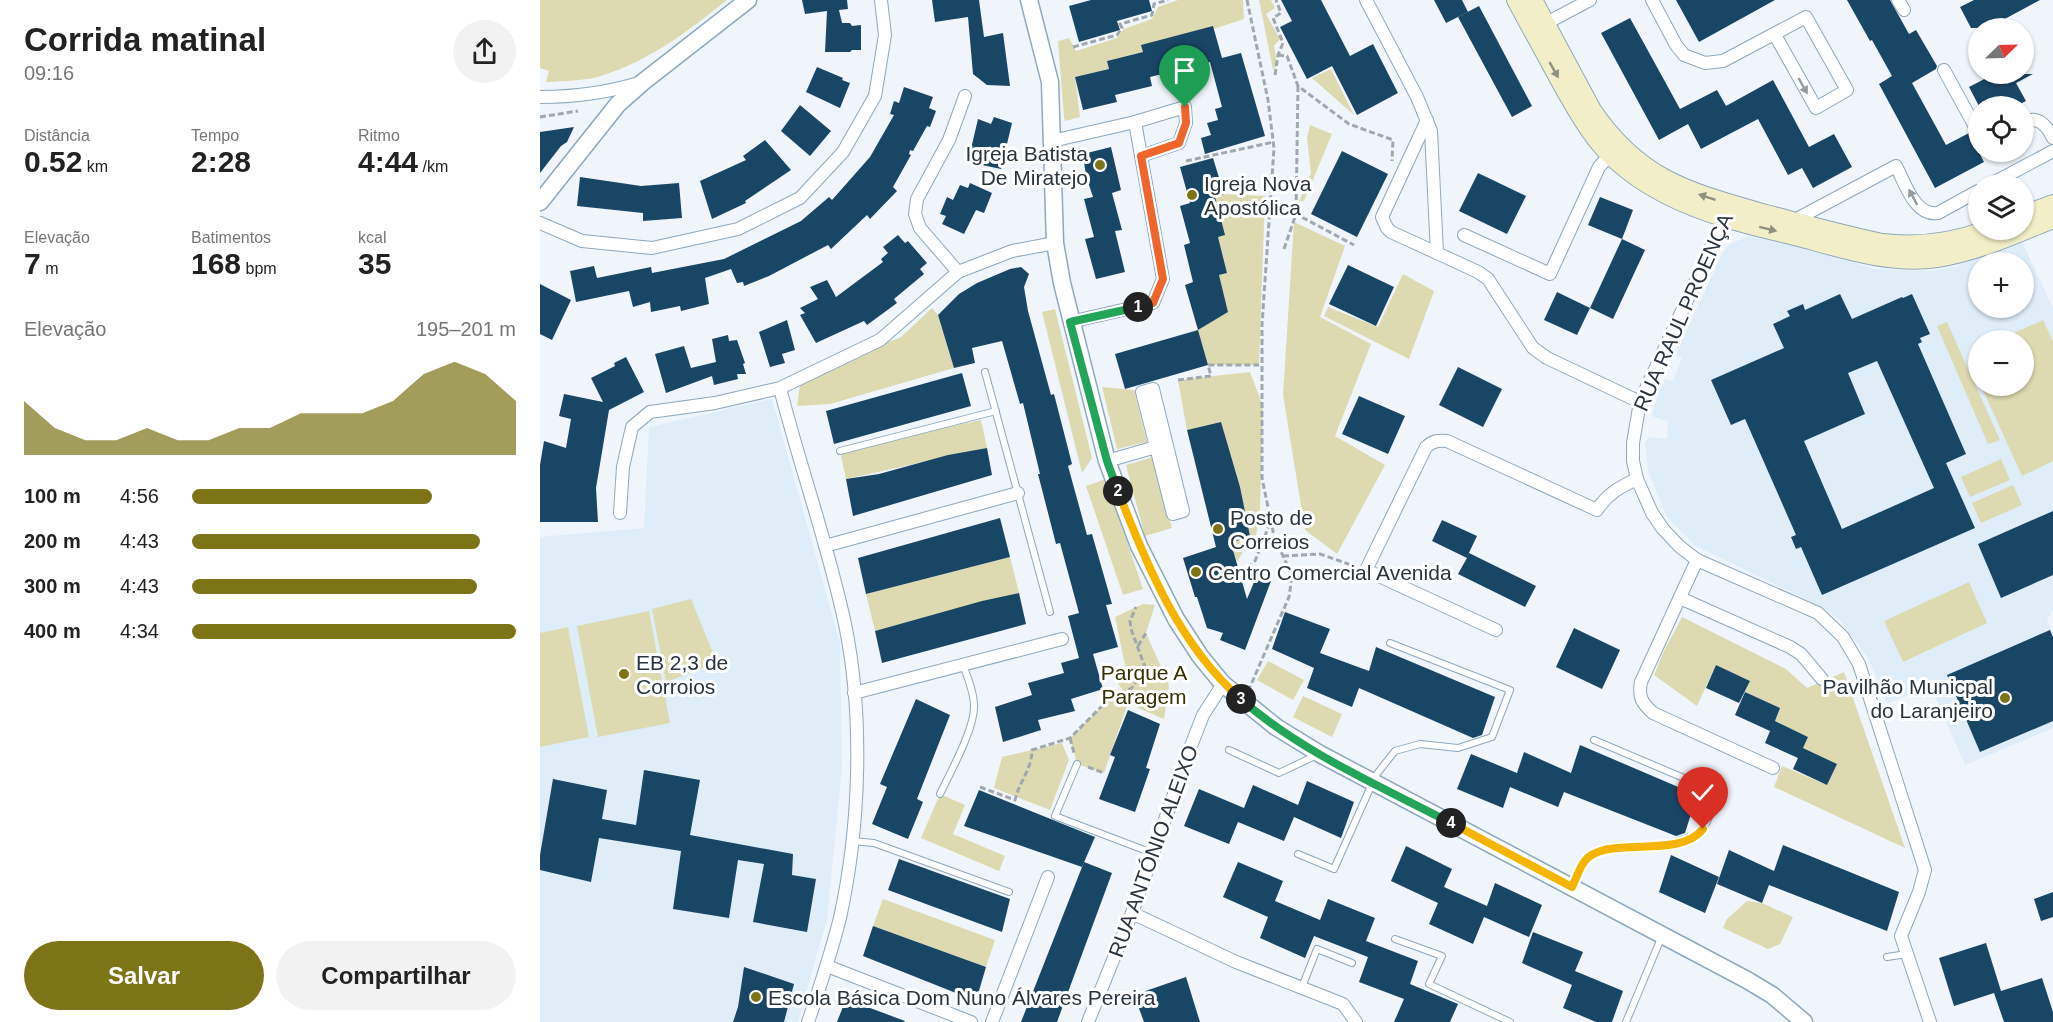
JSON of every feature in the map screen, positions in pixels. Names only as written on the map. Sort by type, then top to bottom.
[{"type":"main road","points":[[1516,0],[1539,27]]},
{"type":"main road","points":[[1533,0],[1539,27],[1582,120],[1601,145],[1614,149],[1627,170],[1664,194],[1690,206],[1793,221],[1854,237],[1899,245],[1935,244],[1968,236]]},
{"type":"main road","points":[[2034,211],[2053,204]]},
{"type":"main road","points":[[1728,211],[1869,254],[1911,260],[1965,252],[2053,219]]},
{"type":"street","points":[[540,202],[611,113],[642,82],[748,0]]},
{"type":"street","points":[[540,223],[582,241],[652,248],[738,229],[800,198],[843,152],[875,96],[885,35],[881,0]]},
{"type":"street","points":[[1029,0],[1050,82],[1055,243],[1070,322],[1107,461],[1139,546],[1176,619],[1200,656],[1223,684],[1247,705],[1276,727],[1320,754],[1772,995],[1804,1022]]},
{"type":"street","points":[[1366,0],[1417,97],[1431,131],[1437,253]]},
{"type":"street","points":[[1539,27],[1590,0]]},
{"type":"street","points":[[1652,0],[1676,45],[1684,55],[1696,61],[1714,63],[1723,61],[1806,17],[1847,90],[1816,108],[1774,35]]},
{"type":"street","points":[[1944,70],[1968,114]]},
{"type":"street","points":[[540,97],[571,97],[616,90],[642,82]]},
{"type":"street","points":[[958,272],[920,228],[915,214],[917,199],[949,140],[965,96]]},
{"type":"street","points":[[1052,141],[1135,122],[1185,107],[1186,123],[1179,143],[1141,156]]},
{"type":"street","points":[[1427,120],[1382,218],[1387,228],[1488,279],[1533,348],[1547,358],[1640,402]]},
{"type":"street","points":[[2034,120],[2047,126],[2053,138]]},
{"type":"street","points":[[1070,322],[1153,303],[1163,279],[1135,122]]},
{"type":"street","points":[[1464,235],[1550,274],[1599,167],[1614,149]]},
{"type":"street","points":[[2010,174],[2053,151]]},
{"type":"street","points":[[1793,221],[1896,166],[1918,206],[1924,212],[1938,213],[1968,196]]},
{"type":"street","name":"RUA RAUL PROENÇA","points":[[1728,211],[1640,402],[1633,443],[1633,461],[1637,479],[1652,513],[1663,529],[1697,560],[1818,613],[1843,637],[1858,664],[1925,870],[1919,892],[1901,936],[1906,954]]},
{"type":"street","points":[[620,513],[623,467],[632,426],[650,412],[715,403],[780,388],[880,340],[958,272],[1012,251],[1055,243]]},
{"type":"street","points":[[780,388],[825,546],[845,627],[854,693],[857,759],[849,870],[827,966],[808,1022]]},
{"type":"street","points":[[1153,389],[1183,511],[1173,514],[1156,447],[1142,392],[1153,389]]},
{"type":"street","points":[[1496,630],[1366,570],[1426,447],[1432,442],[1447,441],[1598,510],[1605,498],[1615,489],[1637,479]]},
{"type":"street","points":[[1107,461],[1156,447]]},
{"type":"street","points":[[825,546],[1018,494]]},
{"type":"street","points":[[1697,560],[1641,682],[1639,692],[1642,703],[1653,713],[1773,768]]},
{"type":"street","points":[[1680,598],[1790,647],[1809,663],[1822,680]]},
{"type":"street","points":[[854,693],[1062,639]]},
{"type":"street","name":"RUA ANTÓNIO ALEIXO","points":[[1088,1022],[1132,913],[1203,715],[1223,684]]},
{"type":"street","points":[[992,1022],[1048,877]]},
{"type":"street","points":[[1132,913],[1236,962],[1343,1004],[1356,1022]]},
{"type":"street","points":[[1906,954],[1929,1022]]},
{"type":"street","points":[[827,966],[971,1022]]},
{"type":"lane","points":[[985,372],[1050,612]]},
{"type":"lane","points":[[840,451],[996,411]]},
{"type":"lane","points":[[1298,854],[1334,869],[1373,782],[1395,751],[1420,744],[1458,748],[1492,737],[1510,690],[1390,643]]},
{"type":"lane","points":[[940,794],[970,724],[974,707],[963,665]]},
{"type":"lane","points":[[1572,887],[1584,861],[1597,852],[1608,848],[1662,846],[1699,834],[1713,804],[1710,792],[1705,787],[1594,740]]},
{"type":"lane","points":[[1228,750],[1279,773],[1320,754]]},
{"type":"lane","points":[[1077,764],[1056,816],[1152,853]]},
{"type":"lane","points":[[852,841],[874,843],[1009,892]]},
{"type":"lane","points":[[1626,1022],[1663,935]]},
{"type":"lane","points":[[1395,939],[1442,956],[1429,984],[1510,1022]]},
{"type":"lane","points":[[1302,987],[1317,950],[1352,963]]},
{"type":"lane","points":[[1887,957],[1906,954]]},
{"type":"path","points":[[1073,47],[1117,35],[1122,28],[1120,24],[1152,15],[1154,4],[1167,0]]},
{"type":"path","points":[[1247,0],[1268,100],[1274,142],[1262,325],[1262,478],[1275,536],[1292,576],[1289,597],[1250,686],[1247,705]]},
{"type":"path","points":[[1275,75],[1278,55],[1283,43],[1273,18],[1281,13],[1276,0]]},
{"type":"path","points":[[1278,55],[1287,56],[1298,86],[1296,214],[1284,249]]},
{"type":"path","points":[[1298,86],[1349,124],[1393,140],[1392,163]]},
{"type":"path","points":[[1186,161],[1274,142]]},
{"type":"path","points":[[1296,214],[1354,244]]},
{"type":"path","points":[[1178,380],[1211,376],[1208,365],[1259,366]]},
{"type":"path","points":[[1240,574],[1255,561],[1271,522]]},
{"type":"path","points":[[1283,556],[1320,554],[1340,562]]},
{"type":"path","points":[[1136,607],[1130,621],[1145,667],[1152,672],[1162,670]]},
{"type":"path","points":[[1138,647],[1146,633]]},
{"type":"path","points":[[980,787],[1015,800],[1017,791],[1032,763],[1032,750],[1070,738],[1109,699],[1132,688],[1145,667]]},
{"type":"shaded area","points":[[1749,236],[1875,269],[1932,271],[1968,262],[1968,318],[2034,318],[2034,268],[2053,308],[2053,609],[2047,620],[2053,637],[2053,728],[1965,765],[1930,685],[1887,704],[1870,661],[1840,620],[1820,606],[1696,546],[1667,517],[1648,471],[1645,442],[1650,437],[1667,439],[1668,421],[1652,415],[1654,407],[1664,380],[1673,381],[1682,358],[1676,354],[1723,252],[1730,244]]},
{"type":"shaded area","points":[[2022,242],[2027,252],[1995,252]]},
{"type":"shaded area","points":[[772,399],[840,643],[842,768],[827,919],[798,1022],[540,1022],[540,537],[644,528],[649,427]]},
{"type":"green space","points":[[540,0],[727,0],[683,34],[636,62],[594,78],[546,82],[549,71],[540,68]]},
{"type":"green space","points":[[1178,0],[1243,0],[1244,19],[1143,52],[1107,61],[1109,69],[1075,77],[1080,117],[1065,121],[1058,41],[1069,38],[1076,51],[1117,38],[1124,29],[1152,19],[1158,7]]},
{"type":"green space","points":[[1259,0],[1271,0],[1275,8],[1266,14],[1280,39],[1274,46],[1277,64],[1273,70]]},
{"type":"green space","points":[[1331,69],[1354,115],[1312,78]]},
{"type":"green space","points":[[1310,125],[1332,134],[1304,201],[1299,202],[1311,173],[1307,138]]},
{"type":"green space","points":[[1224,194],[1265,196],[1259,365],[1208,365],[1198,330],[1228,312],[1219,275],[1227,273],[1218,237],[1215,197]]},
{"type":"green space","points":[[1294,222],[1345,246],[1320,317],[1371,344],[1335,436],[1385,465],[1337,554],[1305,530],[1283,395]]},
{"type":"green space","points":[[1403,274],[1434,291],[1409,359],[1324,316],[1328,307],[1378,327]]},
{"type":"green space","points":[[932,308],[938,315],[954,368],[830,404],[797,406],[801,378],[901,337]]},
{"type":"green space","points":[[1055,309],[1092,458],[1082,473],[1042,312]]},
{"type":"green space","points":[[2043,320],[2053,341],[2053,461],[2022,476],[1986,396],[2034,396],[2034,330],[2020,330]]},
{"type":"green space","points":[[1947,322],[1968,369],[1968,396],[1980,396],[2000,440],[1988,444],[1937,326]]},
{"type":"green space","points":[[1250,372],[1263,406],[1260,509],[1254,549],[1245,548],[1237,562],[1231,543],[1250,536],[1221,422],[1187,430],[1178,380]]},
{"type":"green space","points":[[1102,387],[1134,390],[1147,442],[1117,449]]},
{"type":"green space","points":[[981,420],[987,448],[846,479],[840,451]]},
{"type":"green space","points":[[1153,457],[1172,528],[1145,536],[1126,465]]},
{"type":"green space","points":[[2001,459],[2010,480],[1970,497],[1961,477]]},
{"type":"green space","points":[[1106,479],[1143,589],[1123,595],[1086,486]]},
{"type":"green space","points":[[2013,485],[2022,505],[1981,523],[1972,503]]},
{"type":"green space","points":[[1010,557],[1019,593],[875,631],[866,594]]},
{"type":"green space","points":[[1969,582],[1987,623],[1903,662],[1884,621]]},
{"type":"green space","name":"EB 2,3 de Corroios","points":[[691,599],[717,663],[666,682],[652,609]]},
{"type":"green space","name":"Parque A Paragem","points":[[1143,604],[1155,605],[1146,633],[1169,685],[1164,719],[1134,706],[1129,700],[1104,773],[1077,764],[1070,738],[1119,689],[1126,695],[1114,678],[1126,670],[1115,617]]},
{"type":"green space","name":"EB 2,3 de Corroios","points":[[649,611],[670,723],[598,737],[577,626]]},
{"type":"green space","points":[[1682,617],[1786,669],[1807,688],[1844,672],[1905,848],[1774,787],[1782,766],[1827,785],[1837,764],[1803,748],[1808,737],[1775,721],[1780,708],[1745,692],[1750,681],[1716,665],[1697,706],[1654,675]]},
{"type":"green space","name":"EB 2,3 de Corroios","points":[[568,627],[589,737],[540,747],[540,633]]},
{"type":"green space","points":[[1268,661],[1304,680],[1293,700],[1257,680]]},
{"type":"green space","points":[[1303,696],[1342,714],[1332,737],[1293,717]]},
{"type":"green space","points":[[1062,743],[1069,760],[1050,810],[994,788],[1002,757]]},
{"type":"green space","points":[[940,794],[965,805],[953,834],[1005,856],[999,871],[921,838]]},
{"type":"green space","points":[[883,899],[995,940],[986,967],[873,926]]},
{"type":"green space","points":[[1747,901],[1762,903],[1793,917],[1780,944],[1768,949],[1723,928],[1727,919]]},
{"type":"building","points":[[802,0],[847,0],[848,9],[839,10],[842,23],[850,23],[852,26],[861,25],[861,50],[825,52],[827,11],[805,14]]},
{"type":"building","points":[[932,0],[979,0],[984,37],[1003,33],[1010,86],[987,85],[973,74],[968,17],[935,22]]},
{"type":"building","points":[[1091,0],[1149,0],[1152,11],[1117,21],[1120,30],[1079,42],[1069,6]]},
{"type":"building","points":[[1281,0],[1321,0],[1350,56],[1373,44],[1398,93],[1357,115],[1332,66],[1307,79],[1280,27],[1292,21]]},
{"type":"building","points":[[1434,0],[1462,0],[1468,12],[1446,23]]},
{"type":"building","points":[[1676,0],[1775,0],[1699,42]]},
{"type":"building","points":[[1847,0],[1890,0],[1909,34],[1916,30],[1937,66],[1936,69],[1912,83],[1946,145],[1968,134],[1968,162],[1984,162],[1935,188],[1879,84],[1892,76],[1872,40],[1870,41]]},
{"type":"building","points":[[1974,0],[2040,0],[2007,18],[1968,18],[1968,22],[1960,7]]},
{"type":"building","points":[[1479,6],[1532,106],[1512,117],[1458,17]]},
{"type":"building","points":[[1630,18],[1680,109],[1717,90],[1726,106],[1773,80],[1809,147],[1834,134],[1852,167],[1813,188],[1802,168],[1788,175],[1758,119],[1701,149],[1688,124],[1659,140],[1601,33]]},
{"type":"building","points":[[1213,26],[1222,58],[1241,53],[1265,136],[1205,154],[1201,138],[1211,135],[1207,123],[1218,120],[1215,109],[1222,107],[1210,62],[1150,77],[1152,86],[1115,95],[1117,102],[1083,110],[1075,77],[1109,69],[1107,61],[1143,52],[1141,45]]},
{"type":"building","points":[[817,67],[850,83],[840,108],[806,92]]},
{"type":"building","points":[[1975,84],[2017,84],[2023,96],[1974,96],[1969,87]]},
{"type":"building","points":[[904,87],[933,97],[929,108],[936,111],[930,127],[927,126],[913,151],[910,150],[911,155],[893,187],[897,191],[870,219],[867,215],[831,249],[828,245],[769,276],[744,286],[743,282],[737,283],[731,269],[705,278],[709,304],[681,311],[680,306],[651,312],[650,302],[633,307],[629,291],[576,302],[570,271],[594,266],[597,278],[651,267],[652,273],[724,259],[801,221],[829,197],[832,200],[870,157],[894,115],[890,114],[894,101],[899,103]]},
{"type":"building","points":[[800,105],[831,131],[810,156],[781,131]]},
{"type":"building","points":[[994,117],[1012,123],[1001,169],[982,165],[984,158],[970,153],[978,119],[991,124]]},
{"type":"building","points":[[574,127],[567,142],[561,146],[540,173],[540,132]]},
{"type":"building","points":[[765,140],[791,170],[745,201],[746,203],[712,219],[700,181],[746,160],[743,156]]},
{"type":"building","points":[[1111,147],[1121,190],[1112,193],[1122,230],[1115,231],[1125,272],[1096,279],[1085,239],[1094,237],[1084,199],[1093,197],[1086,176],[1083,154]]},
{"type":"building","points":[[1342,151],[1388,174],[1357,237],[1311,214]]},
{"type":"building","points":[[1213,158],[1224,194],[1215,197],[1225,235],[1218,237],[1227,273],[1219,275],[1228,312],[1198,330],[1185,285],[1193,282],[1184,245],[1190,243],[1180,206],[1190,203],[1180,167]]},
{"type":"building","points":[[1478,173],[1526,196],[1507,234],[1459,211]]},
{"type":"building","points":[[580,177],[641,186],[679,183],[682,218],[643,221],[643,213],[577,206]]},
{"type":"building","points":[[970,183],[992,193],[984,213],[976,210],[964,234],[942,224],[946,216],[940,214],[947,197],[953,200],[960,185],[968,188]]},
{"type":"building","points":[[1600,197],[1633,210],[1622,239],[1588,225]]},
{"type":"building","points":[[898,235],[905,243],[908,241],[927,263],[920,269],[924,274],[894,299],[897,303],[867,325],[864,321],[816,343],[800,315],[805,313],[800,308],[818,299],[810,287],[827,280],[836,297],[883,262],[881,259],[888,253],[883,247]]},
{"type":"building","points":[[1622,239],[1645,250],[1613,319],[1590,308]]},
{"type":"building","points":[[1348,265],[1394,287],[1376,326],[1329,304]]},
{"type":"building","points":[[1021,267],[1029,274],[1024,287],[1028,311],[1051,395],[1054,394],[1072,464],[1068,466],[1087,535],[1092,534],[1112,604],[1106,605],[1118,647],[1093,654],[1103,689],[1071,699],[1075,711],[1038,720],[1041,730],[1003,742],[995,707],[1032,695],[1028,683],[1064,673],[1061,663],[1079,658],[1068,616],[1079,613],[1060,543],[1056,544],[1023,403],[1020,404],[1002,341],[972,348],[975,363],[954,368],[938,315],[959,294],[977,283],[1010,269]]},
{"type":"building","points":[[540,284],[571,300],[552,340],[540,334]]},
{"type":"building","points":[[1557,292],[1590,308],[1577,335],[1544,320]]},
{"type":"building","points":[[1840,294],[1852,319],[1912,294],[1930,334],[1920,338],[1922,342],[1918,344],[1966,454],[1946,463],[1975,528],[1822,595],[1801,547],[1796,549],[1791,537],[1796,535],[1745,419],[1731,425],[1711,380],[1784,348],[1773,324],[1790,316],[1787,311],[1803,304],[1805,310]],"holes":[[[1877,361],[1934,488],[1842,529],[1804,441],[1865,414],[1848,373]]]},
{"type":"building","points":[[787,320],[795,350],[782,354],[785,363],[770,367],[759,332]]},
{"type":"building","points":[[1198,330],[1208,365],[1125,389],[1115,354]]},
{"type":"building","points":[[728,335],[729,341],[737,340],[745,363],[743,364],[746,374],[737,374],[738,379],[714,385],[712,376],[666,393],[655,354],[684,346],[691,368],[716,362],[712,339]]},
{"type":"building","points":[[626,357],[644,392],[609,410],[596,488],[598,522],[540,522],[540,465],[544,441],[566,448],[571,419],[559,416],[564,394],[603,402],[591,378],[615,366],[614,363]]},
{"type":"building","points":[[1458,367],[1502,389],[1483,427],[1439,405]]},
{"type":"building","points":[[962,373],[971,406],[834,444],[826,411]]},
{"type":"building","points":[[1359,396],[1405,416],[1388,454],[1342,434]]},
{"type":"building","points":[[1221,422],[1240,487],[1250,536],[1231,543],[1247,599],[1257,575],[1271,581],[1245,650],[1220,640],[1223,633],[1207,628],[1183,558],[1216,547],[1187,430]]},
{"type":"building","points":[[987,448],[992,475],[853,516],[846,479],[879,474],[948,455]]},
{"type":"building","points":[[2053,511],[2053,575],[2001,598],[1978,544]]},
{"type":"building","points":[[1000,518],[1010,557],[866,594],[858,558]]},
{"type":"building","points":[[1442,520],[1477,536],[1467,557],[1469,553],[1536,586],[1525,607],[1458,574],[1467,558],[1432,541]]},
{"type":"building","points":[[1019,593],[1026,624],[882,663],[875,631]]},
{"type":"building","points":[[1285,612],[1330,629],[1320,653],[1369,671],[1376,647],[1495,697],[1482,735],[1473,738],[1359,688],[1352,707],[1307,688],[1314,668],[1272,649]]},
{"type":"building","points":[[1574,628],[1620,650],[1602,689],[1556,667]]},
{"type":"building","name":"Pavilhão Municpal do Laranjeiro","points":[[2050,630],[2053,637],[2053,721],[1980,752],[1947,675]]},
{"type":"building","points":[[1716,665],[1750,681],[1739,703],[1706,688]]},
{"type":"building","points":[[1745,692],[1780,708],[1775,721],[1808,737],[1803,748],[1837,764],[1827,785],[1793,769],[1798,758],[1765,743],[1770,731],[1735,715]]},
{"type":"building","points":[[916,699],[950,715],[917,799],[923,802],[908,839],[872,824],[887,787],[880,784]]},
{"type":"building","points":[[1128,710],[1160,724],[1146,768],[1150,769],[1135,812],[1099,799],[1115,757],[1110,755]]},
{"type":"building","points":[[1580,745],[1697,795],[1685,833],[1676,836],[1564,792],[1558,807],[1510,787],[1503,808],[1457,789],[1471,754],[1517,773],[1524,752],[1571,773]]},
{"type":"building","points":[[644,770],[700,780],[690,835],[793,854],[792,875],[816,879],[807,932],[753,922],[764,864],[738,860],[729,918],[673,909],[681,851],[599,838],[591,882],[540,870],[540,855],[553,779],[607,790],[602,819],[636,825]]},
{"type":"building","points":[[1307,781],[1354,802],[1341,838],[1294,817],[1284,841],[1238,822],[1229,844],[1184,826],[1199,789],[1244,808],[1253,785],[1298,805]]},
{"type":"building","points":[[979,790],[1095,837],[1082,867],[964,826]]},
{"type":"building","points":[[1783,845],[1899,892],[1887,931],[1769,885],[1762,903],[1717,884],[1729,850],[1774,871]]},
{"type":"building","points":[[1406,846],[1452,869],[1444,887],[1487,906],[1495,883],[1542,905],[1529,937],[1484,917],[1473,944],[1429,924],[1438,903],[1391,881]]},
{"type":"building","points":[[1671,855],[1719,877],[1705,913],[1659,892]]},
{"type":"building","points":[[899,859],[1010,899],[1002,932],[888,890]]},
{"type":"building","points":[[1084,862],[1112,873],[1057,1022],[1021,1022]]},
{"type":"building","points":[[1238,862],[1283,881],[1275,901],[1320,920],[1328,899],[1375,918],[1366,941],[1418,961],[1410,984],[1458,1004],[1450,1022],[1394,1022],[1404,999],[1359,982],[1368,957],[1314,936],[1305,958],[1260,938],[1268,917],[1223,897]]},
{"type":"building","points":[[2053,892],[2053,917],[2041,921],[2034,899]]},
{"type":"building","points":[[873,926],[986,967],[976,1001],[863,956]]},
{"type":"building","points":[[1533,932],[1583,952],[1575,971],[1623,991],[1612,1022],[1596,1022],[1563,1008],[1572,985],[1522,963]]},
{"type":"building","points":[[1986,943],[2001,991],[2042,978],[2053,1012],[2053,1022],[2004,1022],[1994,993],[1954,1006],[1939,958]]},
{"type":"building","points":[[744,967],[794,984],[784,1022],[733,1022],[738,1007]]},
{"type":"building","points":[[1186,977],[1200,1022],[1144,1022],[1134,995]]},
{"type":"building","points":[[846,999],[905,1021],[837,1022]]},
{"type":"place","name":"Igreja Batista De Miratejo","points":[[1100,165]]},
{"type":"place","name":"Igreja Nova Apostólica","points":[[1192,195]]},
{"type":"place","name":"Posto de Correios","points":[[1218,529]]},
{"type":"place","name":"Centro Comercial Avenida","points":[[1196,572]]},
{"type":"place","name":"EB 2,3 de Corroios","points":[[624,674]]},
{"type":"place","name":"Pavilhão Municpal do Laranjeiro","points":[[2005,698]]},
{"type":"place","name":"Escola Básica Dom Nuno Álvares Pereira","points":[[756,997]]},
{"type":"route","points":[[1185,107],[1186,123],[1179,143],[1141,156],[1163,279],[1153,303],[1070,322],[1107,461],[1139,546],[1176,619],[1200,656],[1223,684],[1276,727],[1320,754],[1572,887],[1584,861],[1597,852],[1608,848],[1662,846],[1692,838],[1703,829]]}]
